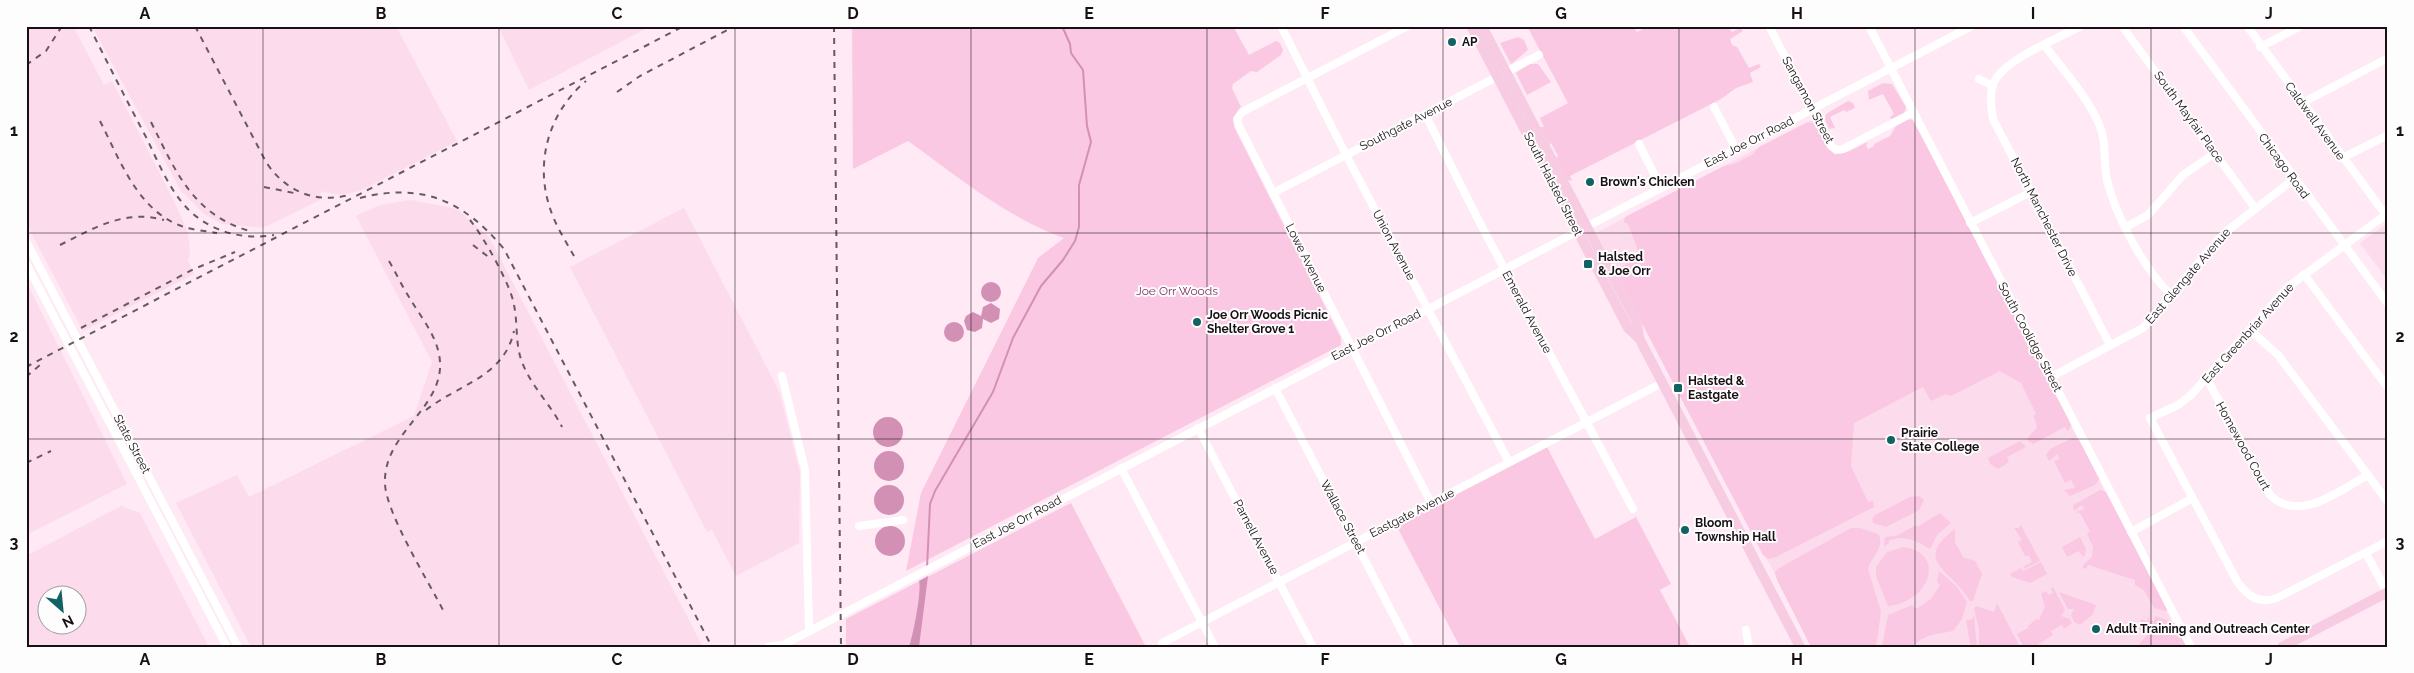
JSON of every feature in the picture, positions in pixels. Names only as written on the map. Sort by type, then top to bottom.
[{"type":"main road","name":"South Halsted Street","points":[[1471,26],[1502,75],[1587,226],[1637,323],[1639,338],[1800,647]]},
{"type":"main road","name":"South Halsted Street","points":[[1482,26],[1502,75],[1577,232],[1628,328],[1639,338]]},
{"type":"main road","points":[[2282,647],[2388,593]]},
{"type":"street","name":"Union Avenue","points":[[1281,26],[1346,155],[1509,462]]},
{"type":"street","points":[[1307,78],[1408,26]]},
{"type":"street","name":"Sangamon Street","points":[[1770,26],[1831,146],[1836,150],[1844,149],[1914,112]]},
{"type":"street","name":"South Coolidge Street","points":[[1869,26],[2191,647]]},
{"type":"street","name":"East Joe Orr Road","points":[[768,647],[780,646],[1972,26]]},
{"type":"street","points":[[1979,80],[1993,86],[2002,70],[2014,60],[2045,46],[2081,26]]},
{"type":"street","name":"South Mayfair Place","points":[[2122,26],[2255,208]]},
{"type":"street","name":"Chicago Road","points":[[2182,26],[2388,304]]},
{"type":"street","name":"Caldwell Avenue","points":[[2246,26],[2342,158],[2386,213]]},
{"type":"street","points":[[2260,47],[2301,26]]},
{"type":"street","points":[[2045,46],[2099,124],[2103,137],[2107,178],[2115,203],[2153,276],[2171,295]]},
{"type":"street","name":"Southgate Avenue","points":[[1273,193],[1539,55]]},
{"type":"street","points":[[2302,103],[2388,58]]},
{"type":"street","name":"Lowe Avenue","points":[[1307,78],[1242,112],[1237,119],[1238,124],[1432,503]]},
{"type":"street","name":"North Manchester Drive","points":[[1993,86],[1990,100],[1993,119],[2110,345]]},
{"type":"street","points":[[1714,106],[1736,149]]},
{"type":"street","name":"Emerald Avenue","points":[[1425,114],[1504,269],[1633,509]]},
{"type":"street","points":[[2342,158],[2388,135]]},
{"type":"street","points":[[1639,144],[1661,188]]},
{"type":"street","points":[[2126,227],[2148,214],[2183,176],[2215,153]]},
{"type":"street","name":"East Glengate Avenue","points":[[2051,377],[2143,328],[2223,234],[2294,179]]},
{"type":"street","points":[[1970,223],[2031,192]]},
{"type":"street","name":"East Greenbriar Avenue","points":[[2192,499],[2150,418],[2178,405],[2207,380],[2279,296],[2304,274],[2386,213]]},
{"type":"street","name":"State Street","points":[[26,241],[238,647]]},
{"type":"street","name":"State Street","points":[[26,263],[227,647]]},
{"type":"street","points":[[2304,274],[2388,388]]},
{"type":"street","points":[[2250,330],[2278,355],[2388,502]]},
{"type":"street","points":[[782,376],[805,470],[809,630]]},
{"type":"street","name":"Homewood Court","points":[[2207,380],[2270,495],[2277,502],[2297,508],[2313,504],[2368,475]]},
{"type":"street","name":"Eastgate Avenue","points":[[1162,643],[1662,383]]},
{"type":"street","name":"Wallace Street","points":[[1275,388],[1410,647]]},
{"type":"street","name":"Parnell Avenue","points":[[1198,428],[1313,647]]},
{"type":"street","points":[[1121,468],[1215,647]]},
{"type":"street","points":[[2131,532],[2192,499],[2238,583],[2248,595],[2257,600],[2277,598],[2388,541]]},
{"type":"street","points":[[859,526],[903,520]]},
{"type":"street","points":[[2366,553],[2388,593]]},
{"type":"street","points":[[1746,630],[1749,647]]},
{"type":"shaded area","points":[[26,26],[73,26],[104,85],[112,81],[174,201],[188,233],[190,253],[188,260],[194,274],[83,331],[26,223]]},
{"type":"shaded area","points":[[92,26],[396,26],[457,141],[360,191],[338,195],[321,191],[320,200],[263,228],[223,224],[204,214],[181,191]]},
{"type":"shaded area","points":[[498,26],[651,26],[529,90]]},
{"type":"shaded area","name":"Prairie State College","points":[[1815,118],[1842,170],[1920,133],[2185,647],[1813,647],[1596,233]]},
{"type":"shaded area","points":[[411,200],[457,209],[489,237],[703,647],[251,647],[176,503],[237,475],[249,497],[414,416],[432,362],[356,216],[380,205]]},
{"type":"shaded area","points":[[684,208],[779,391],[800,472],[799,543],[736,576],[712,530],[707,532],[570,267]]},
{"type":"shaded area","points":[[2388,223],[2388,281],[2360,243]]},
{"type":"shaded area","points":[[26,281],[127,484],[26,535]]},
{"type":"shaded area","points":[[991,282],[998,285],[1001,292],[998,299],[991,302],[984,299],[981,292],[984,285]]},
{"type":"shaded area","points":[[991,303],[1000,309],[999,319],[991,323],[983,319],[982,328],[975,332],[967,330],[964,321],[966,316],[973,312],[981,316],[983,307]]},
{"type":"shaded area","points":[[954,322],[961,325],[964,332],[961,339],[954,342],[947,339],[944,332],[947,325]]},
{"type":"shaded area","points":[[888,417],[899,421],[903,432],[899,443],[888,447],[877,443],[873,432],[877,421]]},
{"type":"shaded area","points":[[889,451],[900,455],[904,466],[900,477],[889,481],[878,477],[874,466],[878,455]]},
{"type":"shaded area","points":[[889,485],[900,489],[904,500],[900,511],[889,515],[878,511],[874,500],[878,489]]},
{"type":"shaded area","points":[[121,506],[140,513],[209,647],[26,647],[26,556]]},
{"type":"shaded area","points":[[890,526],[901,530],[905,541],[901,552],[890,556],[879,552],[875,541],[879,530]]},
{"type":"shaded area","points":[[928,576],[919,647],[909,647],[915,624],[919,581]]},
{"type":"green space","name":"Joe Orr Woods","points":[[852,26],[1233,26],[1249,55],[1276,41],[1280,43],[1283,50],[1281,55],[1257,72],[1251,71],[1233,84],[1232,88],[1241,107],[1236,115],[1234,127],[1341,338],[1341,345],[906,571],[921,493],[1038,258],[1064,238],[1002,208],[908,141],[853,169]]},
{"type":"green space","points":[[1527,26],[1633,26],[1637,32],[1648,26],[1731,26],[1729,28],[1732,32],[1740,28],[1743,31],[1730,39],[1732,45],[1737,47],[1749,68],[1759,64],[1761,67],[1750,73],[1753,82],[1736,88],[1721,99],[1570,176],[1572,181],[1568,180],[1556,158],[1558,156],[1551,143],[1549,145],[1540,127],[1544,127],[1540,118],[1568,103]]},
{"type":"green space","points":[[1518,37],[1524,40],[1528,50],[1511,64],[1500,43]]},
{"type":"green space","points":[[1529,64],[1538,64],[1551,82],[1527,95],[1516,73]]},
{"type":"green space","points":[[1883,83],[1892,84],[1906,107],[1904,114],[1892,120],[1890,117],[1894,114],[1883,94],[1869,100],[1868,91]]},
{"type":"green space","points":[[1848,101],[1853,103],[1855,108],[1846,112],[1844,110],[1830,117],[1835,128],[1829,129],[1825,119],[1826,114]]},
{"type":"green space","points":[[1909,119],[1913,120],[2072,424],[2068,431],[2065,427],[2033,444],[2027,440],[2036,428],[2036,421],[2033,416],[2036,414],[2021,383],[2000,371],[1951,396],[1946,394],[1931,401],[1923,387],[1854,423],[1851,466],[1868,502],[1873,501],[1874,507],[1776,557],[1768,559],[1763,555],[1614,270],[1631,262],[1639,253],[1628,224],[1624,222],[1625,217],[1724,166],[1734,164],[1752,155],[1759,147],[1806,123],[1813,123],[1817,126],[1829,149],[1843,153],[1868,142],[1866,145],[1868,149],[1874,146],[1874,144],[1890,136],[1896,126]]},
{"type":"green space","points":[[2073,438],[2080,440],[2100,478],[2095,485],[2070,496],[2064,490],[2075,488],[2071,480],[2065,483],[2054,461],[2060,459],[2057,454],[2049,461],[2046,455],[2050,449]]},
{"type":"green space","points":[[2020,441],[2026,447],[2007,457],[2009,462],[1998,469],[1990,464],[1988,458]]},
{"type":"green space","points":[[1547,447],[1595,539],[1636,517],[1671,584],[1660,590],[1690,647],[1460,647],[1396,525]]},
{"type":"green space","points":[[2100,490],[2107,492],[2168,609],[2166,611],[2154,608],[2144,590],[2135,585],[2135,580],[2088,565],[2086,569],[2083,568],[2083,565],[2092,557],[2093,547],[2087,534],[2090,531],[2080,513],[2075,512],[2084,509],[2082,505],[2074,511],[2073,505]]},
{"type":"green space","points":[[1919,496],[1924,500],[1919,510],[1886,527],[1873,523],[1872,519],[1875,515],[1910,497]]},
{"type":"green space","points":[[1071,503],[1146,647],[846,647],[846,619]]},
{"type":"green space","points":[[1940,513],[1951,523],[1937,535],[1930,549],[1916,541],[1901,538],[1889,540],[1889,543],[1884,546],[1885,537],[1896,536],[1916,525],[1917,527]]},
{"type":"green space","points":[[2021,525],[2040,561],[2024,569],[2023,567],[2032,562],[2029,556],[2025,556],[2018,542],[2022,540],[2014,528],[2018,528]]},
{"type":"green space","points":[[1851,528],[1860,528],[1878,534],[1880,538],[1879,547],[1868,569],[1881,612],[1876,647],[1811,647],[1777,580],[1775,572]]},
{"type":"green space","points":[[1955,529],[1955,542],[1963,557],[1975,561],[1982,574],[1973,601],[1970,601],[1963,590],[1940,566],[1936,558],[1936,550],[1942,540]]},
{"type":"green space","points":[[2080,537],[2086,549],[2085,555],[2083,557],[2079,551],[2067,557],[2062,547]]},
{"type":"green space","points":[[1904,547],[1918,551],[1926,559],[1929,568],[1928,578],[1914,596],[1902,603],[1888,606],[1876,576],[1876,567],[1887,552]]},
{"type":"green space","points":[[2041,562],[2047,574],[2030,583],[2012,577],[2010,574],[2021,568],[2023,571]]},
{"type":"green space","points":[[1939,571],[1957,587],[1967,602],[1962,619],[1953,631],[1931,635],[1920,640],[1912,647],[1882,647],[1888,615],[1912,605],[1916,609],[1931,599],[1940,585],[1937,582]]},
{"type":"green space","points":[[2053,587],[2065,610],[2061,616],[2070,619],[2072,623],[2064,629],[2062,625],[2051,631],[2053,635],[2034,647],[2023,646],[2017,634],[2028,628],[2036,619],[2039,620],[2045,607],[2041,593],[2046,591],[2049,595],[2053,593],[2051,588]]},
{"type":"green space","points":[[2059,592],[2096,605],[2093,614],[2080,625],[2074,622],[2071,615],[2074,609],[2068,609]]},
{"type":"green space","points":[[1997,603],[2020,647],[1979,647],[1979,629],[1974,609],[1976,606],[1994,612]]},
{"type":"green space","points":[[2149,614],[2149,620],[2154,621],[2155,616],[2175,623],[2188,647],[2137,647],[2146,636],[2144,622],[2142,633],[2138,628],[2141,619],[2147,621]]},
{"type":"green space","points":[[1974,616],[1977,647],[1970,644],[1966,620],[1971,620]]},
{"type":"waterway","points":[[927,568],[930,504],[935,491],[993,392],[1013,338],[1041,286],[1063,260],[1075,241],[1079,227],[1079,185],[1091,142],[1087,126],[1083,70],[1071,53],[1070,44],[1062,26]]},
{"type":"railway","points":[[26,65],[46,51],[62,26]]},
{"type":"railway","points":[[89,26],[166,178],[178,197],[192,213],[210,226],[241,236],[274,235]]},
{"type":"railway","points":[[195,26],[266,162],[282,181],[302,193],[313,196],[324,198],[349,195]]},
{"type":"railway","points":[[26,367],[684,26]]},
{"type":"railway","points":[[617,92],[640,76],[735,26]]},
{"type":"railway","points":[[834,26],[841,647]]},
{"type":"railway","points":[[574,256],[560,231],[549,205],[545,188],[545,154],[549,137],[563,107],[586,81]]},
{"type":"railway","points":[[100,121],[132,183],[154,210],[168,220],[184,227],[217,233]]},
{"type":"railway","points":[[151,122],[178,175],[201,203],[215,215],[232,225],[253,232]]},
{"type":"railway","points":[[264,187],[294,193]]},
{"type":"railway","points":[[360,198],[403,192],[422,194],[440,200],[457,208],[473,219],[489,232],[504,249],[712,647]]},
{"type":"railway","points":[[60,245],[110,222],[136,217],[164,220]]},
{"type":"railway","points":[[470,220],[496,261],[512,296],[518,348],[522,362],[562,427]]},
{"type":"railway","points":[[473,245],[491,259]]},
{"type":"railway","points":[[81,328],[194,269],[235,252]]},
{"type":"railway","points":[[389,261],[406,293],[433,336],[438,350],[440,369],[436,386],[427,402],[395,447],[387,464],[385,483],[387,495],[399,528],[443,610]]},
{"type":"railway","points":[[426,410],[479,378],[490,369],[501,359],[509,347],[514,331]]},
{"type":"railway","points":[[26,377],[40,365]]},
{"type":"railway","points":[[26,463],[51,451]]},
{"type":"place","name":"AP","points":[[1452,42]]},
{"type":"place","name":"Brown's Chicken","points":[[1590,182]]},
{"type":"place","name":"Halsted & Joe Orr","points":[[1588,264]]},
{"type":"place","name":"Joe Orr Woods Picnic Shelter Grove 1","points":[[1197,322]]},
{"type":"place","name":"Halsted & Eastgate","points":[[1678,388]]},
{"type":"place","name":"Prairie State College","points":[[1891,440]]},
{"type":"place","name":"Bloom Township Hall","points":[[1685,530]]},
{"type":"place","name":"Adult Training and Outreach Center","points":[[2096,629]]}]
